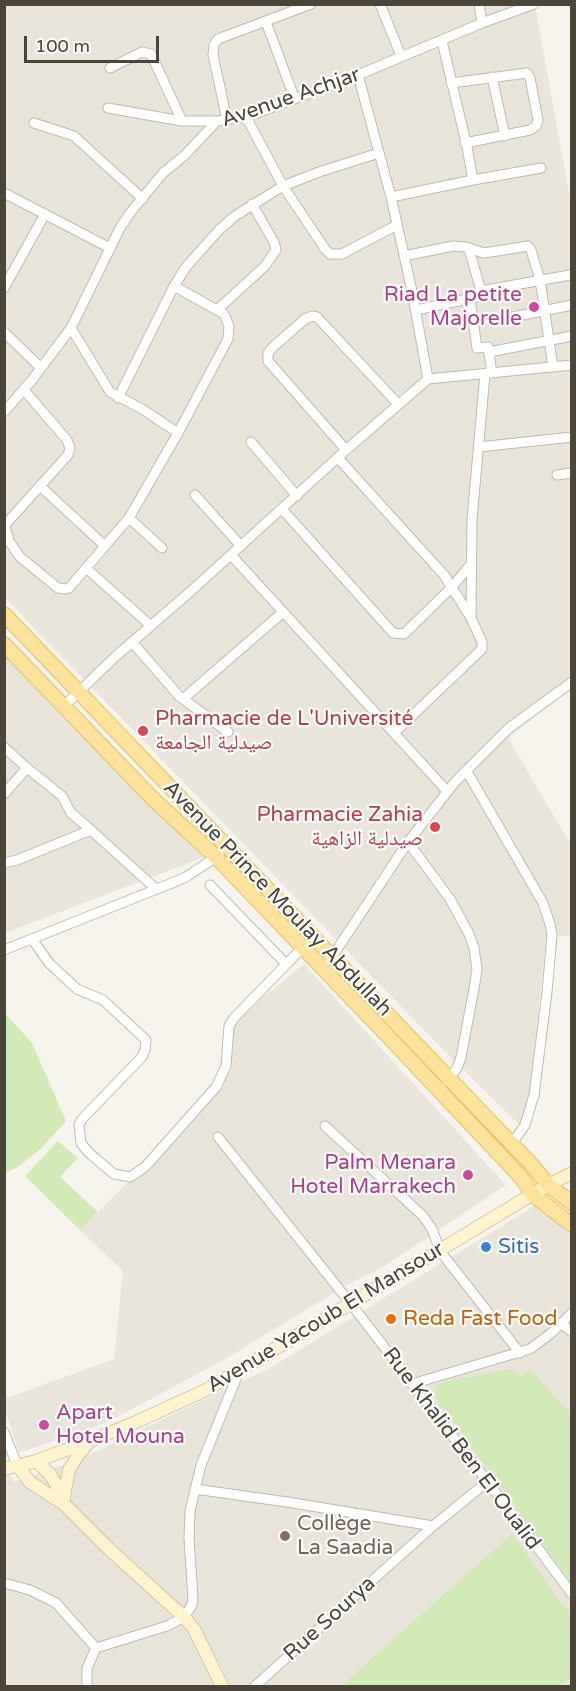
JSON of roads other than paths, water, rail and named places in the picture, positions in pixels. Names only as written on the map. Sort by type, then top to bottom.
[{"type":"main road","name":"Avenue Prince Moulay Abdullah","points":[[4,614],[314,937],[444,1085],[520,1176],[532,1195],[572,1225]]},
{"type":"main road","name":"Avenue Prince Moulay Abdullah","points":[[4,644],[107,748],[153,799],[216,857],[322,968],[419,1058]]},
{"type":"main road","name":"Avenue Prince Moulay Abdullah","points":[[444,1085],[533,1166],[548,1185],[572,1203]]},
{"type":"main road","name":"Avenue Yacoub El Mansour","points":[[11,1467],[36,1461],[134,1424],[198,1394],[548,1185],[572,1173]]},
{"type":"main road","points":[[64,1500],[69,1470],[90,1441]]},
{"type":"main road","points":[[36,1461],[50,1474],[64,1500],[110,1550],[184,1617],[194,1629],[222,1686]]},
{"type":"main road","points":[[11,1467],[30,1482],[64,1500]]},
{"type":"street","points":[[228,120],[213,55],[214,45],[218,39],[311,4]]},
{"type":"street","points":[[380,4],[401,56]]},
{"type":"street","points":[[479,4],[482,23]]},
{"type":"street","name":"Avenue Achjar","points":[[4,412],[24,390],[71,328],[110,248],[130,213],[163,173],[184,156],[217,121],[246,117],[294,97],[358,75],[482,23],[534,4]]},
{"type":"street","points":[[266,22],[294,97]]},
{"type":"street","points":[[442,41],[467,147],[472,180]]},
{"type":"street","points":[[110,68],[142,52],[151,54],[182,121]]},
{"type":"street","points":[[451,83],[527,73],[530,78],[538,120],[536,126],[530,130],[505,136],[465,143]]},
{"type":"street","points":[[358,75],[391,197],[416,310],[428,379]]},
{"type":"street","points":[[492,77],[505,136]]},
{"type":"street","points":[[108,108],[182,121],[217,121]]},
{"type":"street","points":[[246,117],[283,186],[330,254],[342,254],[397,225]]},
{"type":"street","points":[[34,123],[74,136],[143,199]]},
{"type":"street","points":[[118,398],[174,286],[186,267],[219,230],[252,204],[283,186],[379,153]]},
{"type":"street","points":[[391,197],[541,168]]},
{"type":"street","points":[[4,193],[110,248]]},
{"type":"street","points":[[217,310],[265,266],[276,250],[274,242],[252,204]]},
{"type":"street","points":[[4,288],[45,214]]},
{"type":"street","points":[[404,256],[453,246],[466,247],[484,253],[528,246],[540,280],[553,367]]},
{"type":"street","points":[[416,310],[479,296],[481,291],[469,249]]},
{"type":"street","points":[[481,291],[570,275]]},
{"type":"street","points":[[24,390],[67,440],[70,448],[68,455],[5,524],[14,550],[58,588],[69,588],[129,518],[178,434],[228,339],[227,319],[217,310],[174,286]]},
{"type":"street","points":[[470,299],[477,348],[488,347],[489,352],[479,447],[471,564],[471,618]]},
{"type":"street","points":[[508,318],[572,305]]},
{"type":"street","points":[[346,450],[268,361],[268,353],[273,347],[304,319],[317,317],[398,404]]},
{"type":"street","points":[[71,328],[110,392],[142,409],[178,434]]},
{"type":"street","points":[[4,332],[40,368]]},
{"type":"street","points":[[489,352],[572,336]]},
{"type":"street","points":[[64,706],[132,642],[428,379],[572,365]]},
{"type":"street","points":[[479,447],[572,437]]},
{"type":"street","points":[[251,442],[297,496]]},
{"type":"street","points":[[338,458],[436,565],[471,618],[480,637],[482,649],[395,732]]},
{"type":"street","points":[[557,475],[572,473]]},
{"type":"street","points":[[40,486],[105,546]]},
{"type":"street","points":[[195,495],[241,546]]},
{"type":"street","points":[[282,509],[393,633],[404,634],[452,587],[471,564]]},
{"type":"street","points":[[129,518],[162,548]]},
{"type":"street","points":[[231,555],[447,791]]},
{"type":"street","points":[[86,568],[151,626]]},
{"type":"street","points":[[183,699],[282,613]]},
{"type":"street","points":[[132,642],[166,683],[183,699],[228,732]]},
{"type":"street","points":[[322,968],[332,957],[408,842],[447,791],[508,728],[572,682]]},
{"type":"street","points":[[4,747],[62,796],[71,813],[156,889]]},
{"type":"street","points":[[4,794],[27,768]]},
{"type":"street","points":[[466,770],[543,903],[552,935],[534,1095],[525,1125],[511,1145]]},
{"type":"street","points":[[4,863],[91,830]]},
{"type":"street","points":[[408,842],[450,899],[474,948],[477,969],[461,1057],[457,1068],[444,1085]]},
{"type":"street","points":[[4,950],[186,876],[228,848]]},
{"type":"street","points":[[210,885],[286,964]]},
{"type":"street","points":[[32,939],[49,963],[76,989],[104,1000],[146,1040],[142,1057],[82,1119],[79,1125],[81,1143],[88,1152],[104,1168],[130,1177],[145,1167],[216,1088],[226,1066],[229,1026],[234,1018],[314,937]]},
{"type":"street","points":[[325,1126],[423,1216],[432,1229],[440,1251],[520,1353]]},
{"type":"street","name":"Rue Khalid Ben El Oualid","points":[[218,1137],[412,1384],[572,1594]]},
{"type":"street","points":[[412,1384],[520,1353],[537,1344],[572,1313]]},
{"type":"street","points":[[561,1323],[572,1332]]},
{"type":"street","points":[[87,1686],[87,1668],[96,1648],[167,1626],[184,1617],[192,1605],[194,1599],[189,1538],[190,1511],[201,1465],[240,1369]]},
{"type":"street","points":[[4,1432],[11,1467]]},
{"type":"street","name":"Rue Sourya","points":[[255,1686],[433,1526],[487,1482]]},
{"type":"street","points":[[195,1489],[433,1526]]},
{"type":"street","points":[[4,1583],[30,1590],[56,1604],[96,1648]]},
{"type":"place","name":"Riad La petite Majorelle","points":[[534,307]]},
{"type":"place","name":"Pharmacie de L'Université صيدلية الجامعة","points":[[143,731]]},
{"type":"place","name":"Pharmacie Zahia صيدلية الزاهية","points":[[435,827]]},
{"type":"place","name":"Palm Menara Hotel Marrakech","points":[[468,1175]]},
{"type":"place","name":"Sitis","points":[[486,1247]]},
{"type":"place","name":"Reda Fast Food","points":[[391,1319]]},
{"type":"place","name":"Apart Hotel Mouna","points":[[44,1425]]},
{"type":"place","name":"Collège La Saadia","points":[[285,1536]]}]
